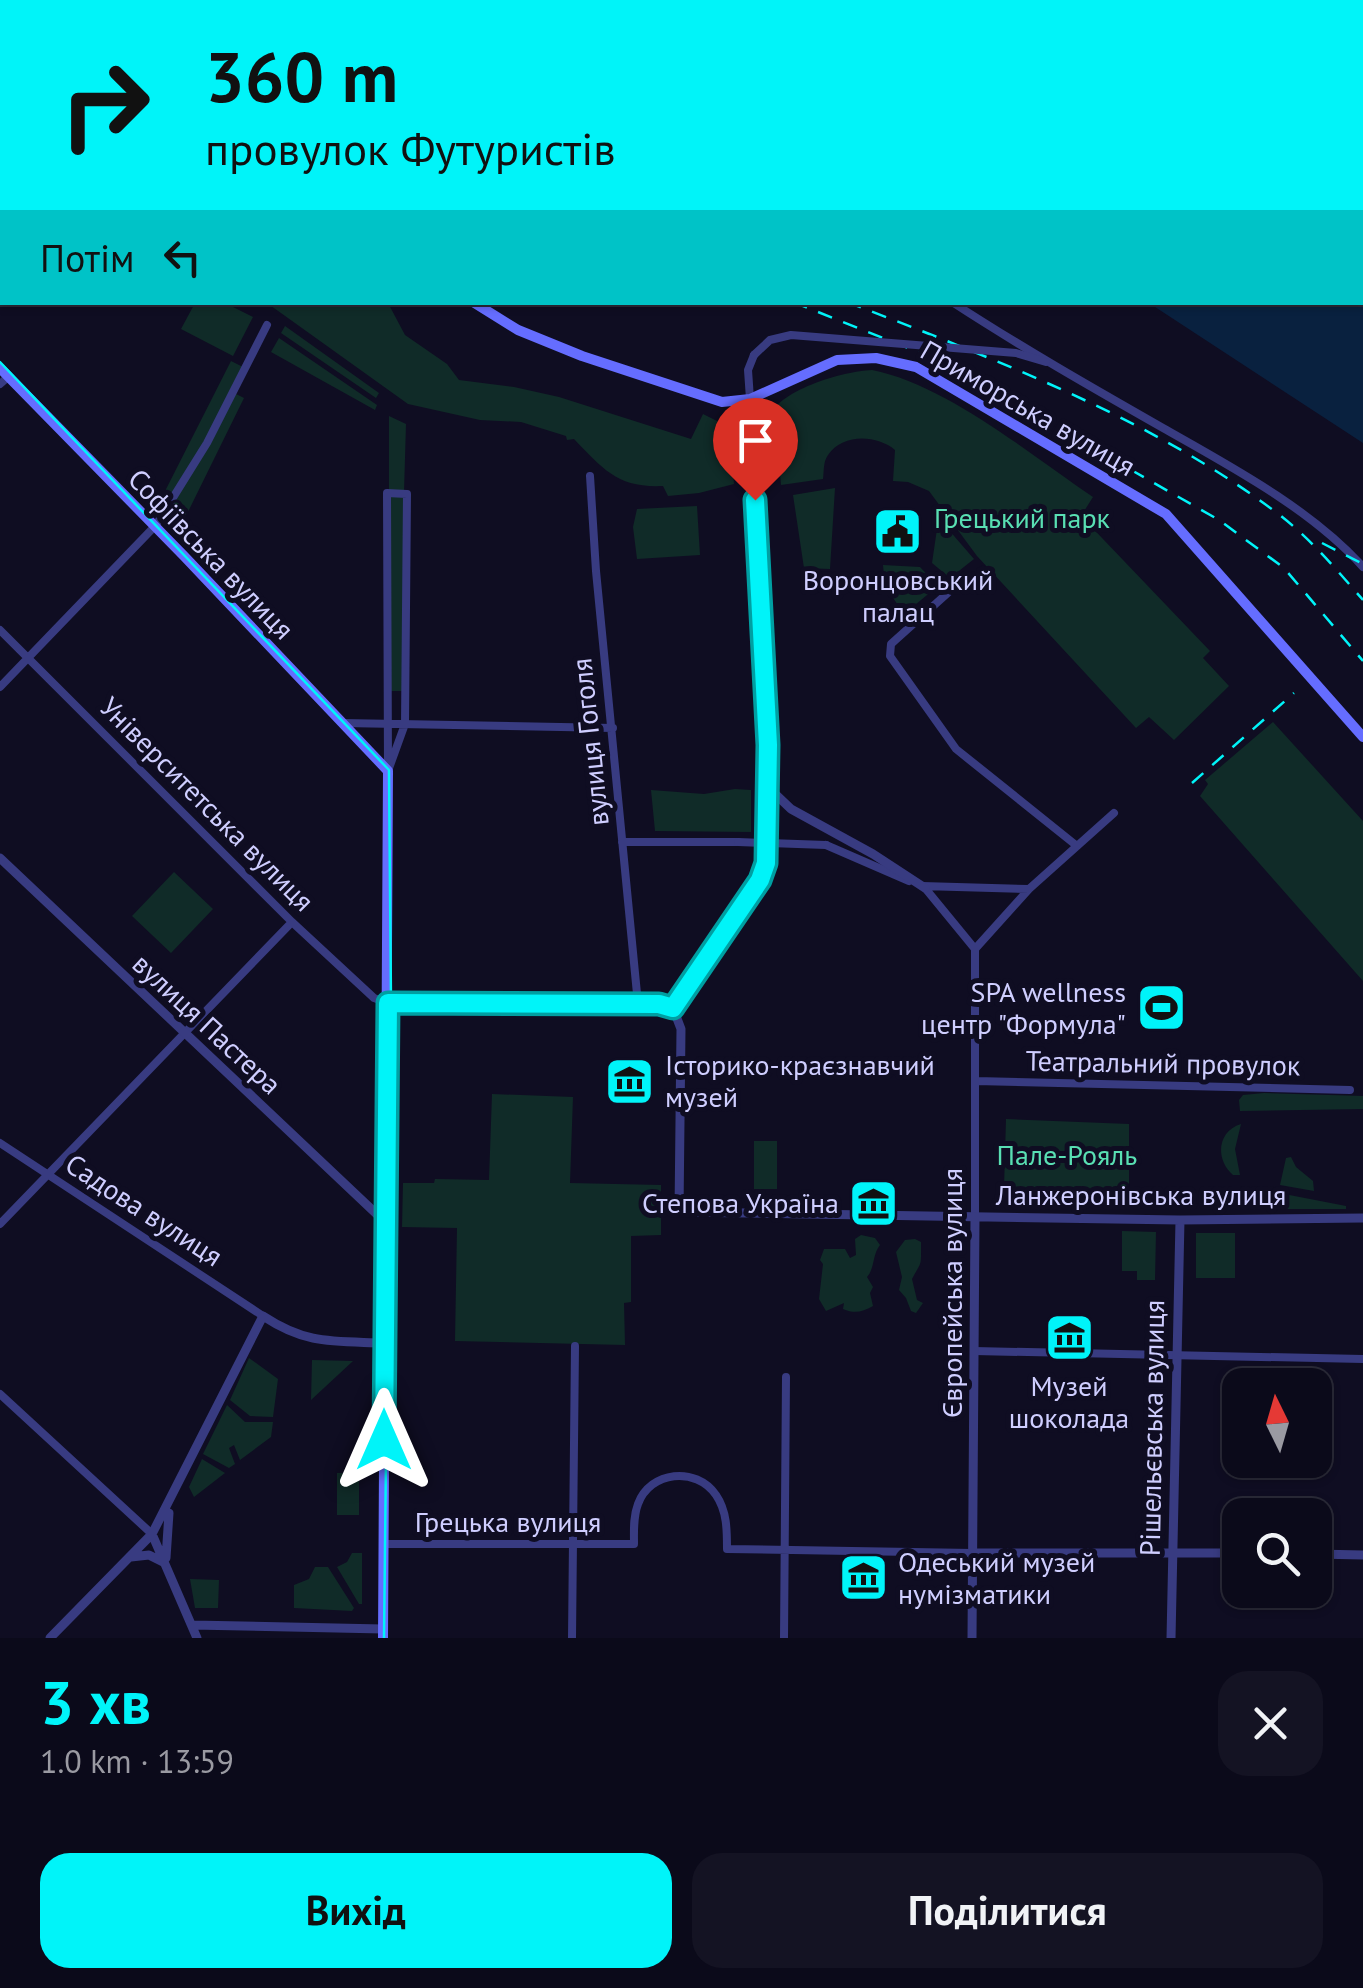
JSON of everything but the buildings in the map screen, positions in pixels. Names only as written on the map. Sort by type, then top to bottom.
[{"type":"main road","name":"Приморська вулиця","points":[[478,305],[518,330],[582,356],[720,401],[750,399],[837,360],[876,358],[916,367],[1166,514],[1363,737]]},
{"type":"main road","name":"Софіївська вулиця","points":[[3,376],[155,526],[388,772]]},
{"type":"main road","points":[[382,1634],[390,1003],[388,772]]},
{"type":"street","points":[[957,305],[1046,362],[1241,473],[1324,530],[1363,566]]},
{"type":"street","points":[[0,687],[155,526],[207,443],[267,325]]},
{"type":"street","points":[[390,1003],[659,1004],[673,1008],[760,880],[766,863],[769,787],[748,375],[754,355],[770,340],[791,335],[1016,354],[1046,362]]},
{"type":"street","name":"вулиця Гоголя","points":[[590,476],[638,1004]]},
{"type":"street","points":[[387,494],[407,494],[406,724],[388,772],[387,494]]},
{"type":"street","points":[[950,590],[891,644],[890,656],[956,749],[1077,846]]},
{"type":"street","name":"Університетська вулиця","points":[[0,630],[292,922],[374,998],[390,1003]]},
{"type":"street","points":[[343,724],[613,728]]},
{"type":"street","points":[[769,787],[791,809],[874,854],[925,888],[975,949],[1029,889],[1114,813]]},
{"type":"street","points":[[622,842],[826,845],[925,888],[1029,889]]},
{"type":"street","name":"вулиця Пастера","points":[[0,858],[385,1222]]},
{"type":"street","points":[[0,1224],[292,922]]},
{"type":"street","name":"Європейська вулиця","points":[[972,1638],[975,949]]},
{"type":"street","name":"Ланжеронівська вулиця","points":[[673,1008],[681,1029],[679,1212],[1180,1220],[1363,1218]]},
{"type":"street","name":"Театральний провулок","points":[[976,1081],[1350,1090]]},
{"type":"street","name":"Садова вулиця","points":[[0,1143],[262,1316]]},
{"type":"street","name":"Рішельєвська вулиця","points":[[1171,1638],[1180,1220]]},
{"type":"street","points":[[50,1638],[152,1534],[262,1316],[288,1333],[312,1340],[384,1343]]},
{"type":"street","points":[[572,1638],[575,1346]]},
{"type":"street","points":[[974,1351],[1363,1359]]},
{"type":"street","points":[[784,1638],[786,1377]]},
{"type":"street","points":[[0,1394],[152,1534],[197,1638]]},
{"type":"street","name":"Грецька вулиця","points":[[383,1544],[634,1544],[636,1509],[643,1494],[662,1478],[679,1475],[704,1482],[716,1494],[723,1510],[728,1549],[783,1550]]},
{"type":"street","points":[[166,1566],[171,1502]]},
{"type":"street","points":[[783,1550],[1222,1553]]},
{"type":"street","points":[[128,1558],[149,1554],[166,1566]]},
{"type":"street","points":[[1332,1554],[1363,1555]]},
{"type":"street","points":[[192,1626],[382,1634]]},
{"type":"green space","points":[[194,305],[229,305],[253,317],[233,356],[181,329]]},
{"type":"green space","points":[[270,305],[389,305],[405,335],[447,364],[459,380],[559,397],[691,439],[703,414],[729,427],[734,484],[668,496],[663,486],[634,484],[613,475],[566,436],[521,422],[480,420],[408,404]]},
{"type":"green space","points":[[285,326],[379,393],[376,398],[281,333]]},
{"type":"green space","points":[[279,338],[377,405],[375,410],[271,352]]},
{"type":"green space","points":[[231,361],[245,368],[234,393],[166,507],[160,501]]},
{"type":"green space","name":"Грецький парк","points":[[872,370],[900,378],[958,405],[1093,497],[1081,516],[1210,651],[1203,658],[1229,686],[1174,740],[1149,717],[1136,728],[977,556],[929,491],[908,482],[893,481],[895,450],[888,445],[870,439],[842,443],[826,458],[823,479],[781,485],[779,462],[770,462],[766,436],[766,422],[772,411],[812,384]]},
{"type":"green space","points":[[236,394],[244,398],[185,518],[169,508]]},
{"type":"green space","points":[[389,416],[406,424],[404,492],[389,492]]},
{"type":"green space","points":[[835,488],[830,569],[804,568],[793,495]]},
{"type":"green space","points":[[389,495],[404,496],[403,691],[388,691]]},
{"type":"green space","points":[[697,506],[700,555],[637,559],[633,527],[637,509]]},
{"type":"green space","points":[[943,528],[974,559],[950,578],[932,563],[937,529]]},
{"type":"green space","points":[[883,565],[920,567],[938,586],[904,614],[885,586]]},
{"type":"green space","points":[[1273,722],[1363,821],[1363,981],[1200,796],[1208,784],[1205,780]]},
{"type":"green space","points":[[651,790],[704,794],[751,790],[751,832],[655,831]]},
{"type":"green space","points":[[174,872],[213,909],[171,953],[132,916]]},
{"type":"green space","points":[[492,1094],[573,1097],[570,1183],[661,1185],[661,1235],[631,1236],[631,1302],[624,1303],[625,1345],[455,1341],[457,1228],[402,1227],[403,1183],[489,1180]]},
{"type":"green space","points":[[1243,1095],[1363,1096],[1363,1109],[1240,1111],[1239,1100]]},
{"type":"green space","name":"Пале-Рояль","points":[[1006,1119],[1129,1124],[1129,1191],[1004,1188]]},
{"type":"green space","points":[[1241,1124],[1235,1149],[1240,1175],[1233,1175],[1223,1162],[1221,1146],[1227,1133]]},
{"type":"green space","points":[[754,1141],[777,1141],[777,1189],[754,1189]]},
{"type":"green space","points":[[1291,1157],[1296,1167],[1313,1181],[1314,1191],[1280,1185],[1286,1158]]},
{"type":"green space","points":[[1217,1188],[1244,1190],[1248,1199],[1238,1208],[1213,1208],[1208,1196]]},
{"type":"green space","points":[[1269,1191],[1346,1209],[1259,1209],[1258,1193]]},
{"type":"green space","points":[[1122,1231],[1156,1232],[1155,1280],[1137,1280],[1137,1271],[1122,1271]]},
{"type":"green space","points":[[1196,1233],[1235,1233],[1235,1278],[1196,1278]]},
{"type":"green space","points":[[861,1235],[875,1238],[880,1245],[867,1277],[873,1287],[873,1306],[851,1311],[843,1309],[844,1303],[826,1311],[819,1299],[824,1249],[845,1249],[850,1258],[856,1255],[855,1239]]},
{"type":"green space","points":[[905,1240],[921,1242],[921,1260],[912,1279],[917,1300],[923,1303],[916,1313],[899,1290],[902,1277],[896,1252]]},
{"type":"green space","points":[[249,1358],[278,1379],[273,1417],[250,1416],[230,1400]]},
{"type":"green space","points":[[312,1360],[353,1361],[311,1400]]},
{"type":"green space","points":[[227,1405],[245,1422],[273,1422],[271,1437],[240,1460],[234,1445],[229,1448],[235,1464],[229,1468],[203,1454]]},
{"type":"green space","points":[[202,1459],[225,1473],[194,1497],[189,1487]]},
{"type":"green space","points":[[337,1473],[359,1473],[359,1515],[337,1515]]},
{"type":"green space","points":[[352,1553],[362,1553],[362,1604],[337,1567],[347,1562]]},
{"type":"green space","points":[[315,1567],[328,1567],[354,1608],[352,1611],[294,1608],[294,1585],[309,1579]]},
{"type":"green space","points":[[190,1579],[219,1580],[218,1608],[195,1608]]},
{"type":"water","points":[[1152,305],[1363,305],[1363,443]]},
{"type":"tram line","points":[[0,362],[389,770],[391,1003],[384,1638]]},
{"type":"railway","points":[[800,305],[938,360],[1219,520],[1284,568],[1363,661]]},
{"type":"railway","points":[[855,305],[1070,393],[1178,448],[1277,513],[1322,554],[1363,600]]},
{"type":"railway","points":[[1322,543],[1363,564]]},
{"type":"railway","points":[[1192,783],[1294,693]]},
{"type":"place","name":"Воронцовський палац","points":[[898,532]]},
{"type":"place","name":"SPA wellness центр \"Формула\"","points":[[1161,1008]]},
{"type":"place","name":"Історико-краєзнавчий музей","points":[[630,1081]]},
{"type":"place","name":"Степова Україна","points":[[874,1203]]},
{"type":"place","name":"Музей шоколада","points":[[1069,1338]]},
{"type":"place","name":"Одеський музей нумізматики","points":[[863,1578]]},
{"type":"route","points":[[384,1440],[388,1003],[659,1004],[673,1008],[760,880],[766,863],[768,745],[755,500]]}]
